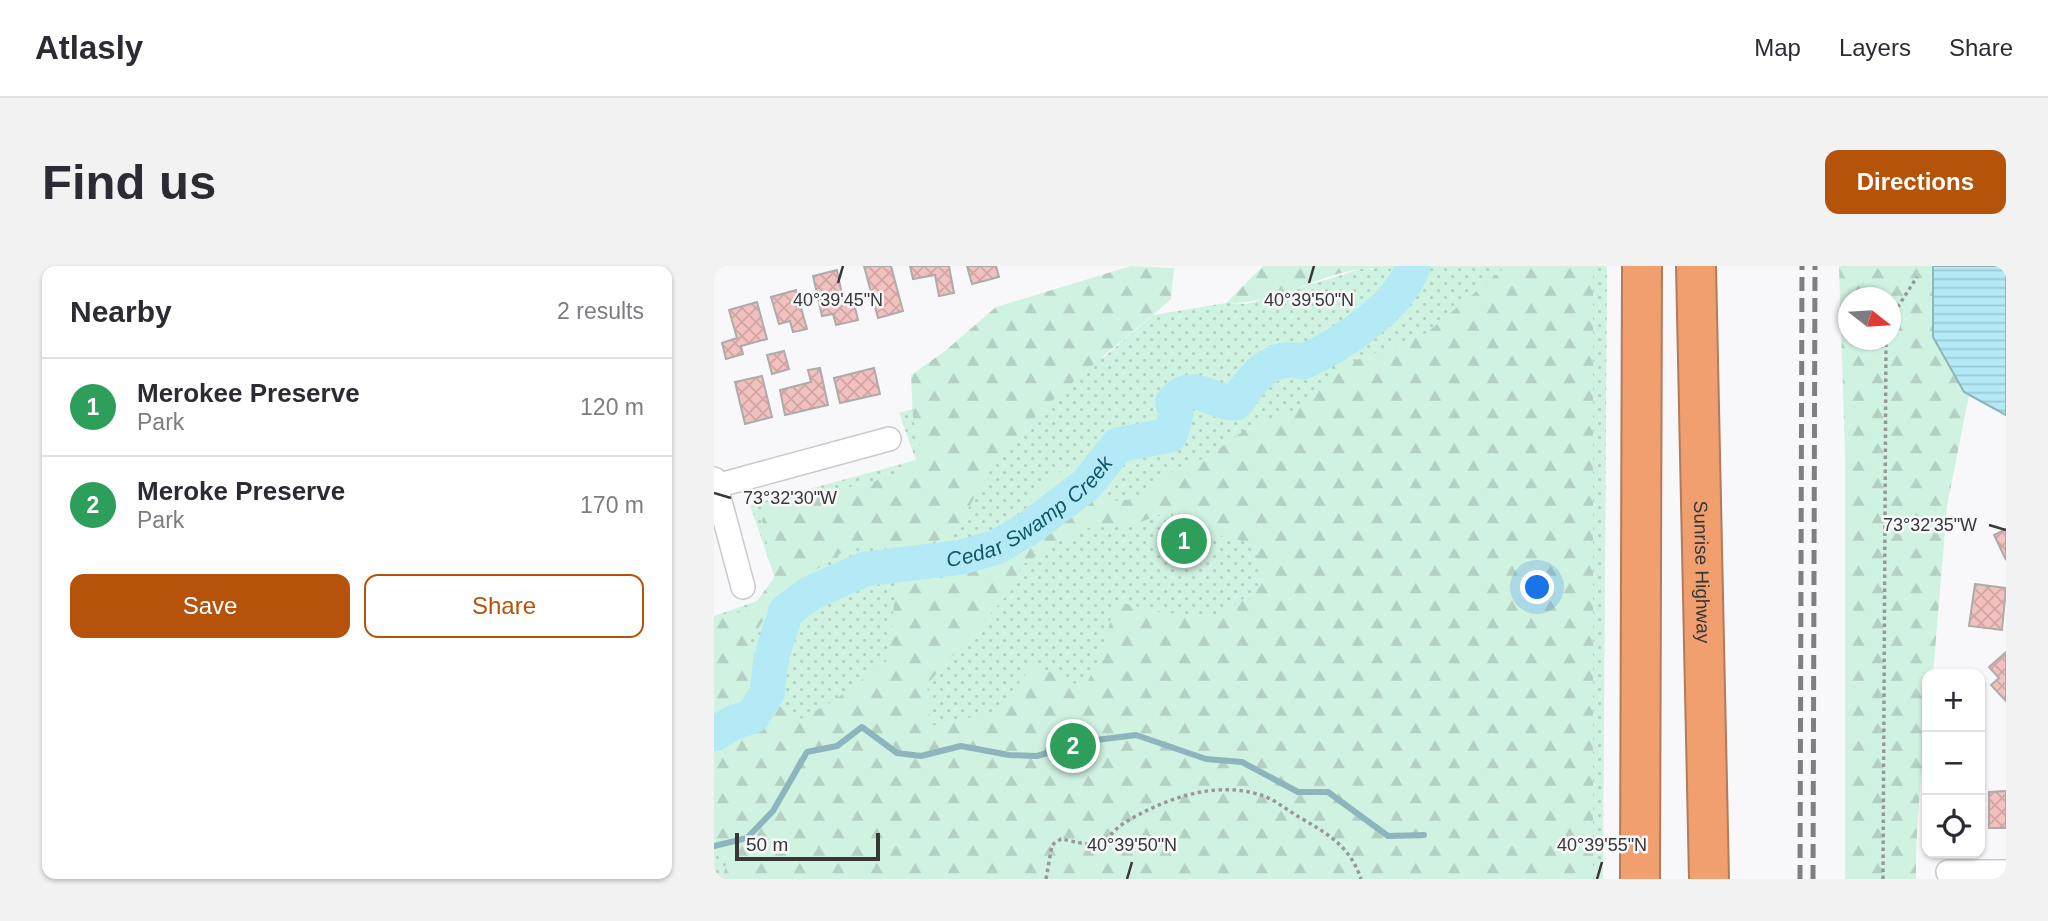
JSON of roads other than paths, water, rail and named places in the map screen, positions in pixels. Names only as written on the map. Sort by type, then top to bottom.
[{"type":"highway","points":[[1640,879],[1642,266]]},
{"type":"highway","name":"Sunrise Highway","points":[[1696,266],[1709,879]]},
{"type":"street","points":[[743,587],[715,483],[889,439]]},
{"type":"street","points":[[1948,872],[2006,872]]},
{"type":"water","points":[[1933,266],[2006,266],[2006,415],[1964,392],[1933,337]]},
{"type":"waterway","name":"Cedar Swamp Creek","points":[[714,734],[753,716],[767,693],[771,659],[786,611],[811,593],[865,569],[962,557],[997,547],[1032,526],[1086,485],[1118,445],[1170,435],[1176,415],[1173,402],[1180,395],[1195,392],[1236,403],[1248,385],[1272,364],[1292,360],[1303,362],[1334,346],[1367,323],[1396,296],[1413,266]]},
{"type":"waterway","points":[[714,846],[747,838],[773,811],[807,752],[837,746],[862,727],[897,753],[921,756],[961,746],[1009,755],[1037,756],[1088,741],[1136,735],[1206,759],[1242,762],[1298,792],[1328,792],[1388,836],[1424,835]]},
{"type":"railway","points":[[1800,879],[1802,266]]},
{"type":"railway","points":[[1813,879],[1815,266]]},
{"type":"place","name":"Merokee Preserve","points":[[1184,541]]},
{"type":"place","name":"Meroke Preserve","points":[[1073,746]]}]
